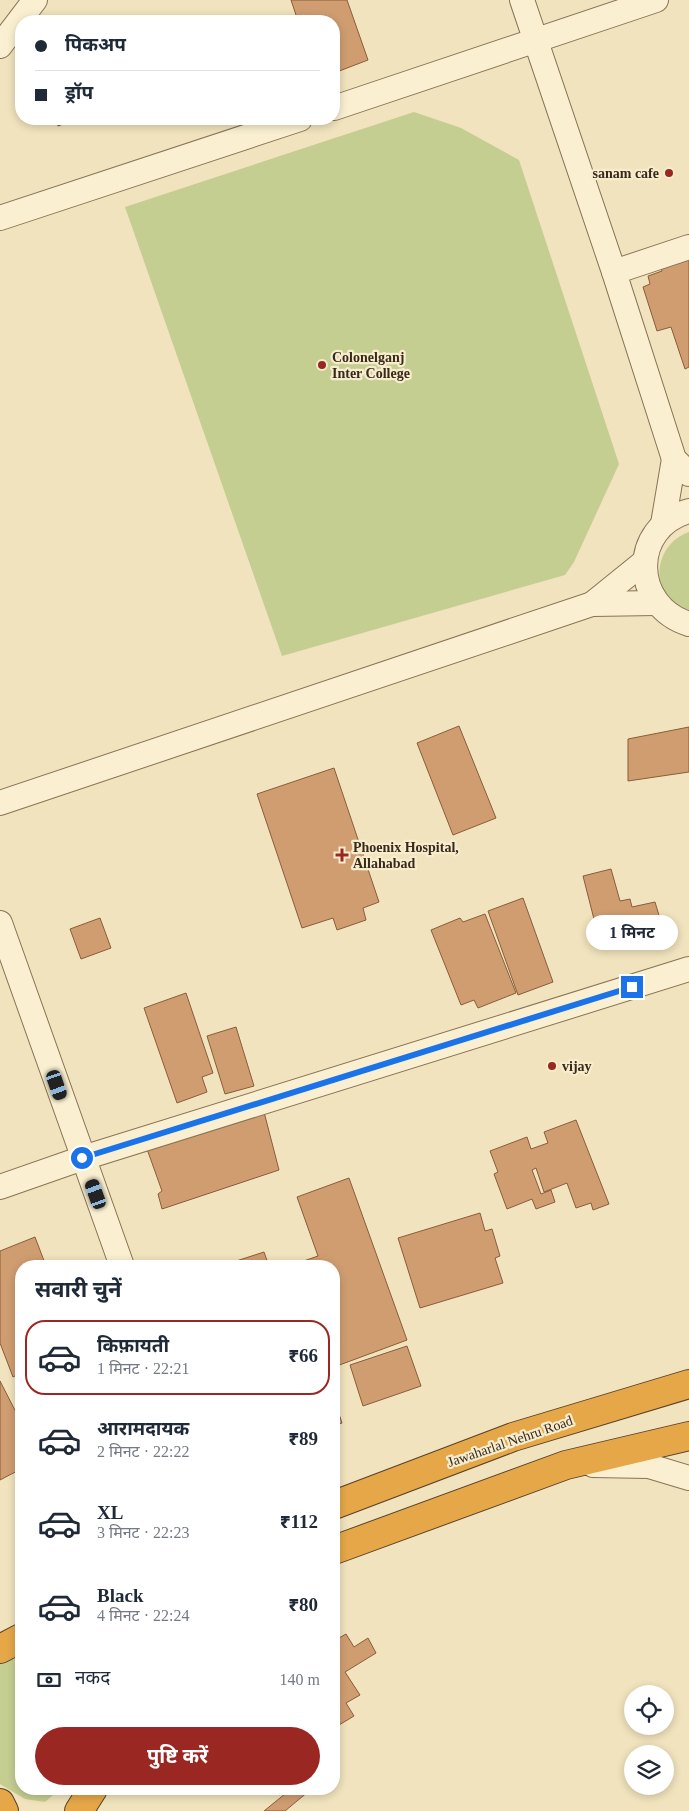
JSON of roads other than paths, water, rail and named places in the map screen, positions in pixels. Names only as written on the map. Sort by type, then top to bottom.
[{"type":"highway","name":"Jawaharlal Nehru Road","points":[[340,1503],[514,1437],[689,1384]]},
{"type":"highway","points":[[340,1548],[566,1465],[689,1436]]},
{"type":"highway","points":[[0,1649],[15,1641]]},
{"type":"highway","points":[[79,1811],[89,1795]]},
{"type":"highway","points":[[0,1803],[4,1811]]},
{"type":"street","points":[[24,15],[35,0]]},
{"type":"street","points":[[522,0],[681,467],[663,524],[651,540],[644,562],[649,590],[656,602],[667,614],[689,624]]},
{"type":"street","points":[[340,106],[656,0]]},
{"type":"street","points":[[0,46],[15,26]]},
{"type":"street","points":[[0,218],[282,125]]},
{"type":"street","points":[[614,272],[689,247]]},
{"type":"street","points":[[663,524],[679,514],[689,511]]},
{"type":"street","points":[[592,604],[644,562]]},
{"type":"street","points":[[0,802],[592,604],[656,602]]},
{"type":"street","points":[[0,923],[120,1260]]},
{"type":"street","points":[[0,1187],[82,1158],[689,969]]},
{"type":"street","points":[[566,1465],[649,1466],[689,1478]]},
{"type":"place","name":"sanam cafe","points":[[669,173]]},
{"type":"place","name":"Colonelganj Inter College","points":[[322,365]]},
{"type":"place","name":"Phoenix Hospital, Allahabad","points":[[342,855]]},
{"type":"place","name":"vijay","points":[[552,1066]]}]
